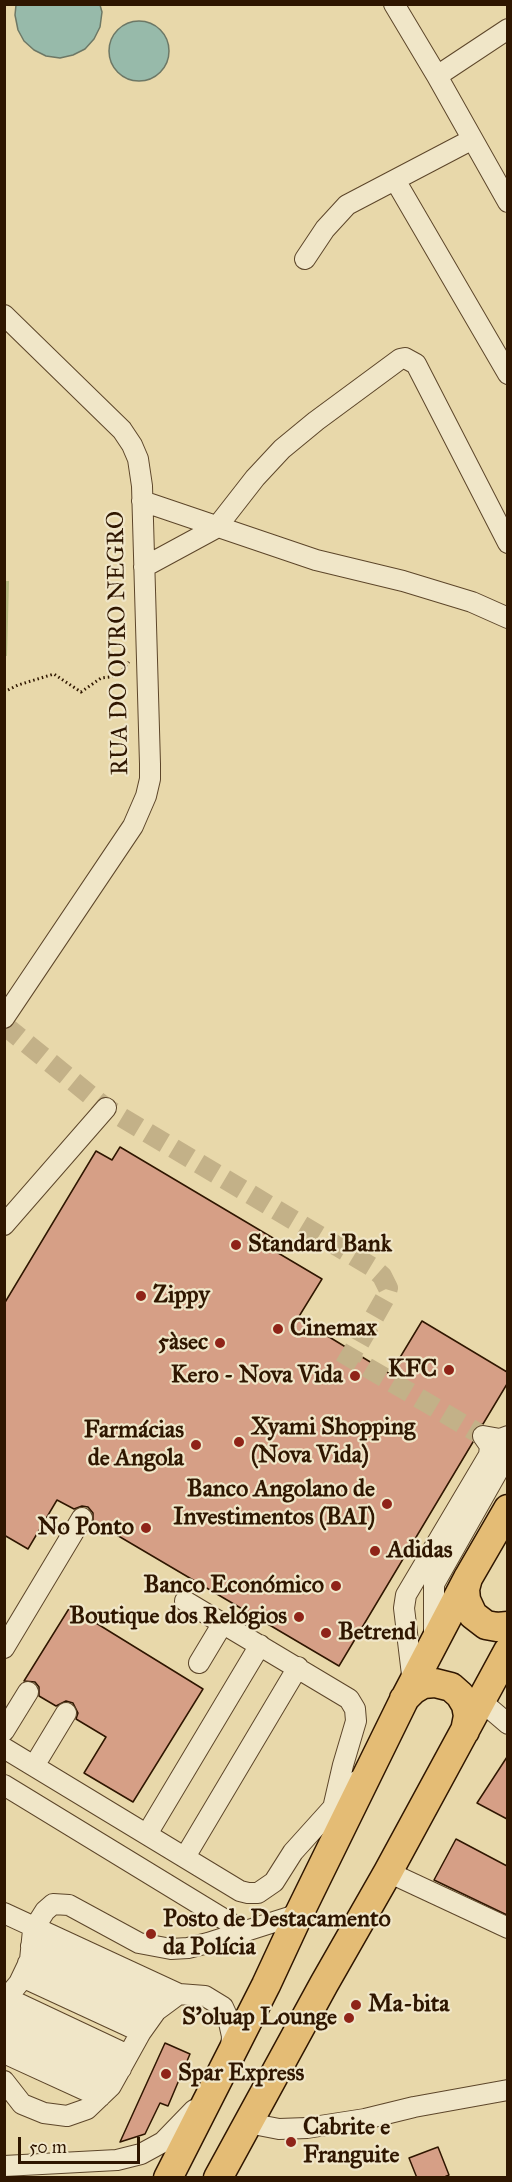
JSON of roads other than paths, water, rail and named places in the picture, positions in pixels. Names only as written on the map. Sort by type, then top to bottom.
[{"type":"highway","points":[[168,2178],[231,2055],[371,1766],[468,1578],[507,1509]]},
{"type":"highway","points":[[468,1578],[465,1589],[466,1600],[472,1615],[491,1627],[507,1626]]},
{"type":"highway","points":[[218,2178],[388,1872],[507,1651]]},
{"type":"highway","points":[[408,1693],[423,1684],[435,1683],[451,1687],[466,1705],[468,1722],[464,1733]]},
{"type":"street","points":[[394,4],[507,202]]},
{"type":"street","points":[[437,76],[507,29]]},
{"type":"street","points":[[305,258],[330,224],[348,205],[471,140]]},
{"type":"street","points":[[395,180],[507,374]]},
{"type":"street","name":"RUA DO OURO NEGRO","points":[[4,315],[122,430],[138,459],[141,473],[150,779],[141,811],[121,845],[4,1018]]},
{"type":"street","points":[[144,567],[216,528],[255,478],[282,449],[316,421],[400,359],[405,358],[416,364],[507,543]]},
{"type":"street","points":[[141,501],[316,560],[403,581],[472,602],[507,618]]},
{"type":"street","points":[[4,1225],[106,1108]]},
{"type":"street","points":[[408,1693],[404,1608],[406,1595],[489,1455],[490,1446],[483,1436],[500,1439],[507,1436]]},
{"type":"street","points":[[434,1644],[434,1584],[507,1453]]},
{"type":"street","points":[[4,1648],[82,1518]]},
{"type":"street","points":[[185,1601],[341,1692],[355,1709],[356,1721],[343,1765],[320,1871]]},
{"type":"street","points":[[199,1663],[223,1623]]},
{"type":"street","points":[[147,1834],[260,1645]]},
{"type":"street","points":[[185,1857],[298,1667]]},
{"type":"street","points":[[4,1731],[28,1692]]},
{"type":"street","points":[[481,1701],[507,1724]]},
{"type":"street","points":[[34,1766],[66,1713]]},
{"type":"street","points":[[4,1748],[240,1891],[248,1893],[258,1893],[274,1882],[293,1852],[371,1766]]},
{"type":"street","points":[[4,1785],[245,1932]]},
{"type":"street","points":[[388,1872],[507,1928]]},
{"type":"street","points":[[18,1977],[45,1911],[53,1904],[69,1905],[139,1944],[160,1948],[188,1948],[299,1914]]},
{"type":"street","points":[[4,1913],[18,1977],[131,2051]]},
{"type":"street","points":[[4,2166],[117,2160],[141,2154],[163,2142],[183,2124],[200,2104],[231,2055],[232,2036],[228,2018],[223,2007],[205,1996],[18,1977]]},
{"type":"street","points":[[18,1977],[131,2051]]},
{"type":"street","points":[[18,1977],[131,2051]]},
{"type":"street","points":[[4,2081],[22,2104],[44,2113],[67,2116],[87,2109],[131,2051],[179,1994]]},
{"type":"street","points":[[4,2035],[131,2051]]},
{"type":"street","points":[[4,2053],[131,2051]]},
{"type":"street","points":[[248,2123],[279,2129],[307,2128],[365,2119],[414,2107],[507,2090]]},
{"type":"tunnel","points":[[4,1025],[106,1108],[372,1267],[382,1276],[388,1288],[385,1298],[351,1358]]},
{"type":"tunnel","points":[[341,1352],[483,1436]]},
{"type":"place","name":"Standard Bank","points":[[236,1245]]},
{"type":"place","name":"Zippy","points":[[141,1296]]},
{"type":"place","name":"Cinemax","points":[[278,1329]]},
{"type":"place","name":"5àsec","points":[[220,1343]]},
{"type":"place","name":"KFC","points":[[449,1370]]},
{"type":"place","name":"Kero - Nova Vida","points":[[355,1376]]},
{"type":"place","name":"Xyami Shopping (Nova Vida)","points":[[239,1442]]},
{"type":"place","name":"Farmácias de Angola","points":[[196,1445]]},
{"type":"place","name":"Banco Angolano de Investimentos (BAI)","points":[[387,1504]]},
{"type":"place","name":"No Ponto","points":[[146,1528]]},
{"type":"place","name":"Adidas","points":[[375,1551]]},
{"type":"place","name":"Banco Económico","points":[[336,1586]]},
{"type":"place","name":"Boutique dos Relógios","points":[[299,1617]]},
{"type":"place","name":"Betrend","points":[[326,1633]]},
{"type":"place","name":"Posto de Destacamento da Polícia","points":[[151,1934]]},
{"type":"place","name":"Ma-bita","points":[[356,2005]]},
{"type":"place","name":"S'oluap Lounge","points":[[349,2018]]},
{"type":"place","name":"Spar Express","points":[[166,2074]]},
{"type":"place","name":"Cabrite e Franguite","points":[[291,2142]]}]
